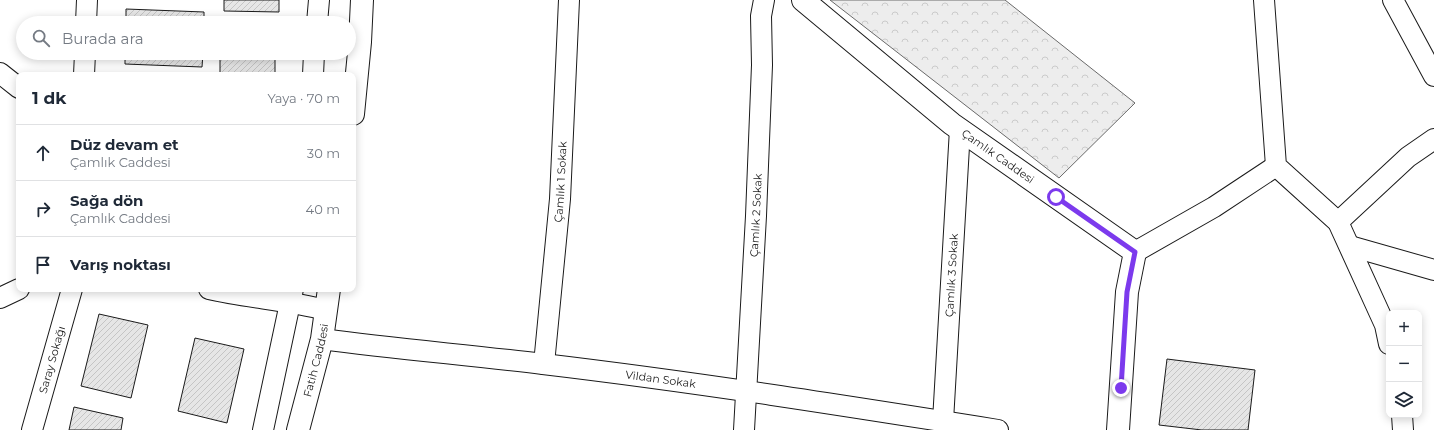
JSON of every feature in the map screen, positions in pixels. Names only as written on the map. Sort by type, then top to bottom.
[{"type":"street","points":[[86,16],[87,0]]},
{"type":"street","points":[[318,16],[319,0]]},
{"type":"street","points":[[356,83],[362,0]]},
{"type":"street","name":"Çamlık 1 Sokak","points":[[544,364],[560,199],[570,0]]},
{"type":"street","name":"Çamlık 2 Sokak","points":[[744,430],[756,216],[762,65],[761,16],[764,0]]},
{"type":"street","name":"Çamlık Caddesi","points":[[803,0],[960,129],[1135,252]]},
{"type":"street","points":[[1264,0],[1276,166],[1338,222],[1386,330]]},
{"type":"street","points":[[1393,0],[1434,76]]},
{"type":"street","points":[[84,72],[85,60]]},
{"type":"street","points":[[312,72],[313,60]]},
{"type":"street","points":[[0,74],[16,86]]},
{"type":"street","name":"Çamlık 3 Sokak","points":[[943,421],[960,129]]},
{"type":"street","points":[[1338,222],[1408,157],[1434,139]]},
{"type":"street","points":[[1118,430],[1127,292],[1135,252],[1214,207],[1276,166]]},
{"type":"street","points":[[1350,246],[1434,270]]},
{"type":"street","points":[[0,298],[16,290]]},
{"type":"street","name":"Saray Sokağı","points":[[32,430],[71,292]]},
{"type":"street","points":[[224,292],[243,296],[292,295],[328,299]]},
{"type":"street","points":[[263,430],[292,295]]},
{"type":"street","name":"Fatih Caddesi","points":[[298,430],[322,339],[328,299]]},
{"type":"street","name":"Vildan Sokak","points":[[322,339],[371,346],[544,364],[746,392],[998,430]]},
{"type":"street","points":[[1402,418],[1403,430]]},
{"type":"green space","points":[[830,0],[1005,0],[1135,103],[1059,178]]},
{"type":"building","points":[[224,0],[279,0],[279,12],[224,11]]},
{"type":"building","points":[[126,9],[204,12],[204,16],[126,16]]},
{"type":"building","points":[[125,60],[202,60],[202,67],[125,64]]},
{"type":"building","points":[[220,60],[275,60],[275,72],[220,72]]},
{"type":"building","points":[[99,314],[148,325],[131,398],[81,386]]},
{"type":"building","points":[[195,338],[244,349],[227,423],[178,411]]},
{"type":"building","points":[[1167,359],[1255,370],[1248,430],[1202,430],[1159,425]]},
{"type":"building","points":[[74,407],[123,418],[121,430],[69,430]]},
{"type":"route","points":[[1056,197],[1135,252],[1127,292],[1121,388]]}]
